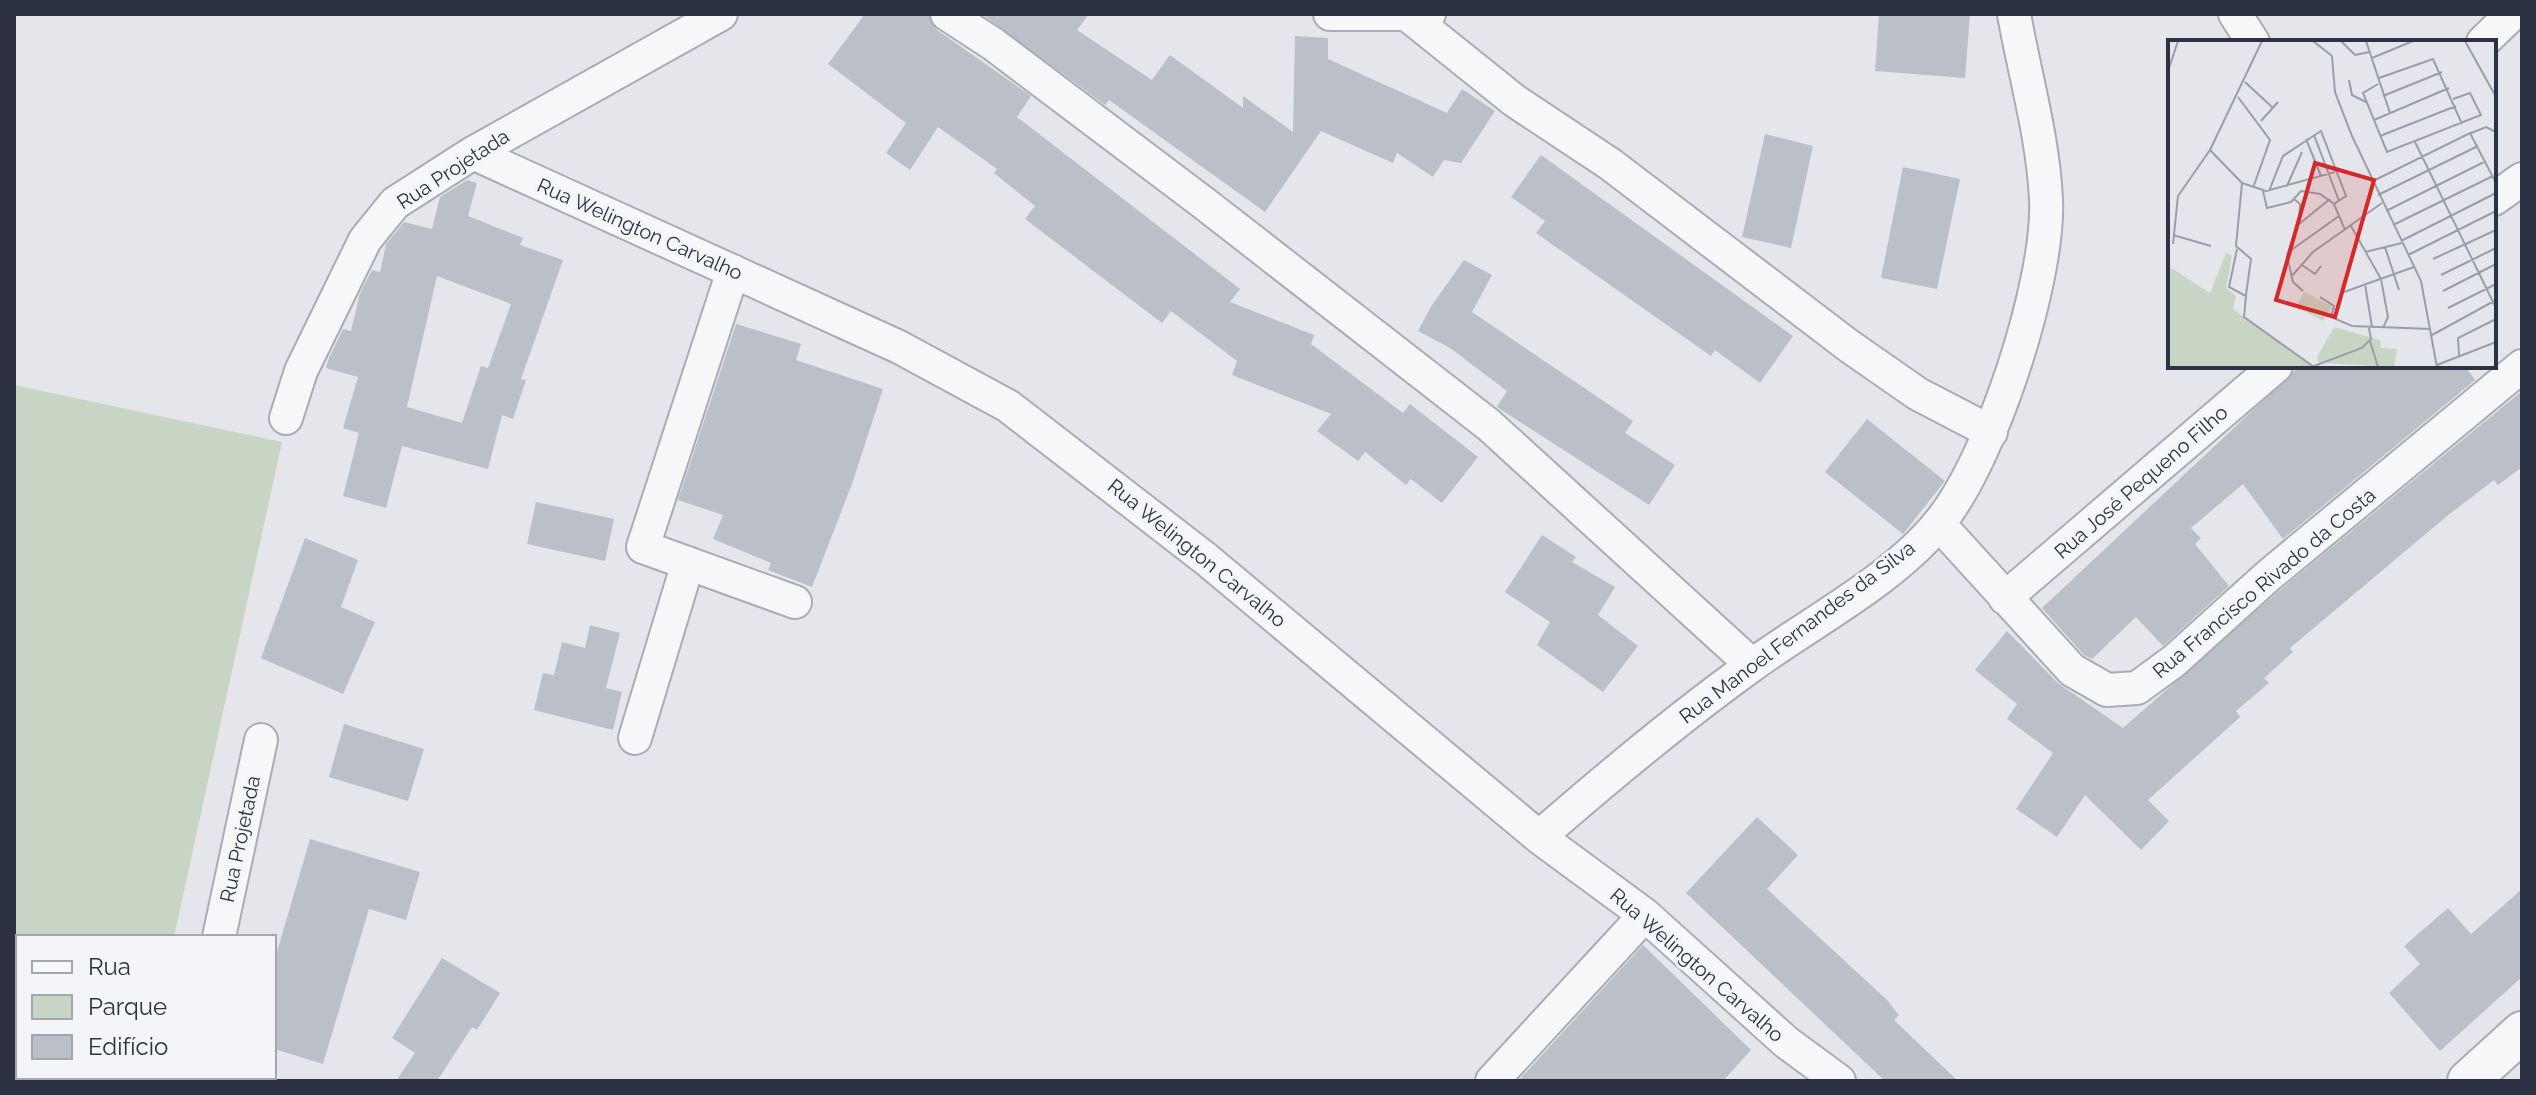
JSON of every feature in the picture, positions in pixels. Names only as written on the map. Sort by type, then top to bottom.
[{"type":"street","name":"Rua Projetada","points":[[286,418],[301,371],[377,222],[395,203],[473,153],[721,14]]},
{"type":"street","points":[[947,14],[993,44],[1193,195],[1489,425],[1752,665]]},
{"type":"street","points":[[1330,14],[1421,15],[1493,85],[1610,164],[1849,346],[1918,394],[1991,432]]},
{"type":"street","name":"Rua Manoel Fernandes da Silva","points":[[1539,837],[1644,746],[1752,665],[1846,601],[1939,524],[1970,477],[1991,432],[2031,304],[2045,242],[2046,201],[2040,140],[2014,14]]},
{"type":"street","points":[[2235,14],[2252,40]]},
{"type":"street","points":[[2485,40],[2512,14]]},
{"type":"street","name":"Rua Welington Carvalho","points":[[473,153],[899,347],[1008,406],[1206,559],[1539,837],[1645,915],[1786,1042],[1839,1081]]},
{"type":"street","points":[[2496,198],[2522,179]]},
{"type":"street","points":[[733,271],[643,547],[795,602]]},
{"type":"street","name":"Rua Francisco Rivado da Costa","points":[[1939,524],[2052,651],[2096,686],[2118,691],[2137,688],[2174,661],[2487,377],[2522,366]]},
{"type":"street","name":"Rua José Pequeno Filho","points":[[2005,598],[2274,368]]},
{"type":"street","points":[[635,738],[688,563]]},
{"type":"street","name":"Rua Projetada","points":[[219,935],[261,740]]},
{"type":"street","points":[[1492,1081],[1645,915]]},
{"type":"street","points":[[2468,1081],[2515,1050]]},
{"type":"green space","points":[[14,385],[282,442],[174,935],[16,935],[14,954]]},
{"type":"building","points":[[865,14],[928,14],[937,30],[1031,96],[1017,117],[1240,289],[1230,302],[1314,335],[1311,344],[1403,413],[1410,404],[1478,457],[1442,503],[1411,479],[1406,485],[1365,452],[1358,461],[1317,431],[1331,414],[1232,375],[1237,361],[1171,311],[1162,323],[1025,219],[1035,206],[994,173],[997,169],[938,127],[910,170],[886,153],[906,123],[828,64]]},
{"type":"building","points":[[982,14],[1089,14],[1077,30],[1152,80],[1170,55],[1243,108],[1243,96],[1293,132],[1295,36],[1328,38],[1328,59],[1447,113],[1462,89],[1495,111],[1461,163],[1444,160],[1433,177],[1397,153],[1393,163],[1321,131],[1265,212],[1109,100],[1105,105]]},
{"type":"building","points":[[1879,14],[1970,14],[1965,78],[1875,71]]},
{"type":"building","points":[[1765,134],[1813,146],[1791,248],[1742,237]]},
{"type":"building","points":[[1541,155],[1793,336],[1760,383],[1715,350],[1711,356],[1536,233],[1545,221],[1511,197]]},
{"type":"building","points":[[1903,167],[1960,179],[1937,289],[1881,278]]},
{"type":"building","points":[[467,180],[477,183],[468,216],[523,238],[520,245],[563,260],[521,379],[526,380],[513,419],[502,415],[488,469],[402,446],[386,508],[343,496],[359,433],[343,428],[358,377],[326,368],[343,329],[351,331],[360,293],[372,270],[380,272],[386,244],[404,222],[432,229],[440,197]],"holes":[[[437,276],[511,304],[488,368],[481,366],[462,423],[407,407]]]},
{"type":"building","points":[[1464,260],[1492,275],[1472,312],[1633,421],[1625,433],[1675,465],[1649,505],[1497,407],[1507,391],[1450,348],[1418,331]]},
{"type":"building","points":[[736,324],[801,344],[796,360],[883,389],[852,484],[812,587],[768,570],[771,563],[713,539],[723,515],[678,500]]},
{"type":"building","points":[[2298,368],[2466,368],[2475,380],[2283,539],[2243,484],[2191,528],[2201,538],[2195,544],[2229,586],[2163,646],[2136,617],[2092,659],[2084,655],[2042,608]]},
{"type":"building","points":[[2522,391],[2522,467],[2498,485],[2494,480],[2447,516],[2290,648],[2293,652],[2264,678],[2269,683],[2236,711],[2240,717],[2148,800],[2169,821],[2141,850],[2085,795],[2057,837],[2016,809],[2053,753],[2007,719],[2017,704],[1975,670],[2007,631],[2058,683],[2123,728],[2280,590]]},
{"type":"building","points":[[1867,419],[1945,481],[1903,534],[1825,472]]},
{"type":"building","points":[[536,502],[614,519],[605,561],[527,544]]},
{"type":"building","points":[[1542,535],[1576,557],[1572,562],[1615,587],[1598,615],[1638,646],[1603,692],[1537,645],[1550,622],[1505,592]]},
{"type":"building","points":[[305,538],[358,560],[341,607],[375,622],[343,694],[261,658]]},
{"type":"building","points":[[590,625],[620,633],[606,688],[622,692],[613,730],[534,710],[543,673],[554,675],[562,642],[585,648]]},
{"type":"building","points":[[344,724],[424,749],[408,801],[329,777]]},
{"type":"building","points":[[1757,817],[1798,855],[1767,889],[1887,1000],[1899,1015],[1894,1020],[1958,1081],[1885,1081],[1686,893]]},
{"type":"building","points":[[310,839],[420,872],[406,920],[369,909],[323,1064],[276,1050],[276,955]]},
{"type":"building","points":[[2522,889],[2522,977],[2440,1051],[2389,993],[2420,964],[2404,946],[2448,908],[2471,934]]},
{"type":"building","points":[[1643,945],[1751,1050],[1723,1081],[1518,1081]]},
{"type":"building","points":[[442,958],[500,993],[477,1030],[472,1027],[437,1081],[396,1081],[415,1053],[392,1038]]}]
